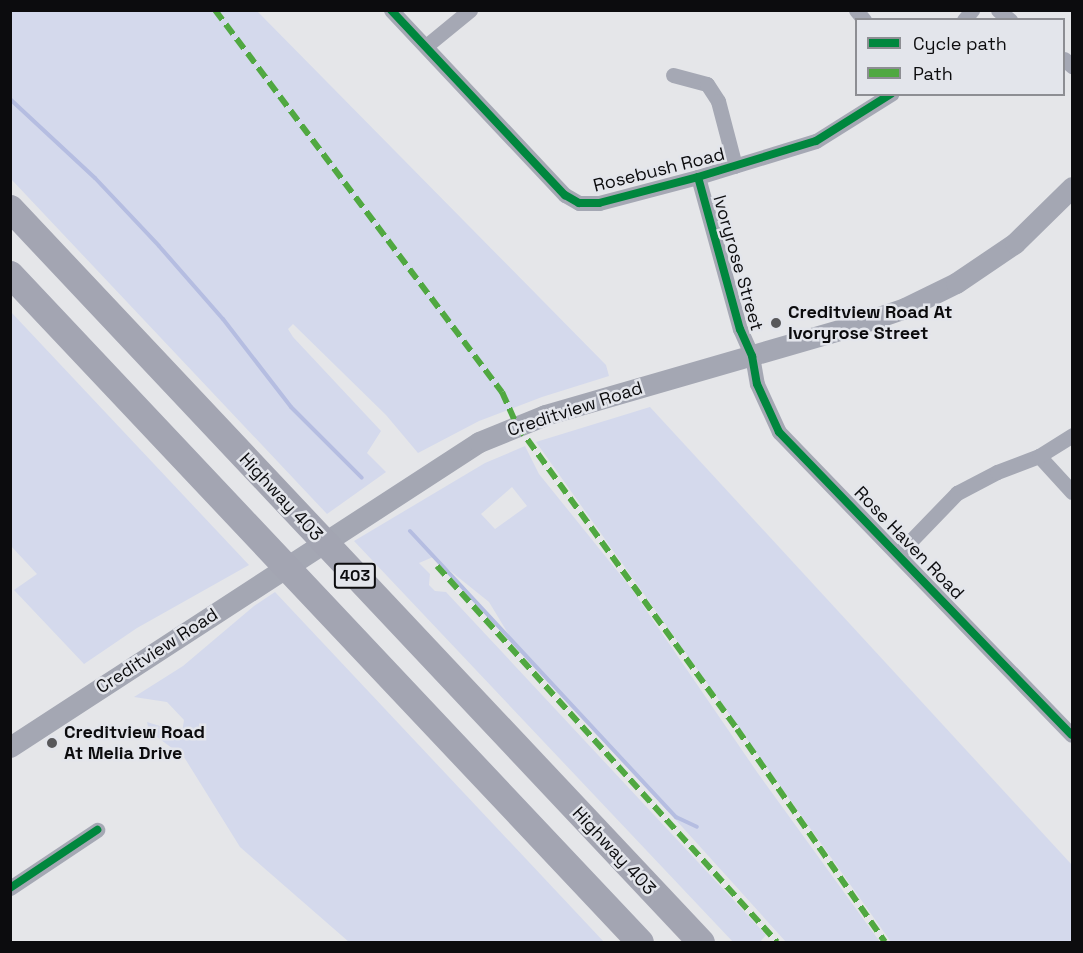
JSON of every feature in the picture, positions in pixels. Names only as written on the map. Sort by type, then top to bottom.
[{"type":"highway","name":"Highway 403","points":[[10,208],[700,942]]},
{"type":"highway","name":"403","points":[[10,274],[640,942]]},
{"type":"main road","name":"Creditview Road","points":[[13,740],[479,442],[517,425],[895,311],[956,282],[1015,243],[1072,187]]},
{"type":"street","name":"Rosebush Road","points":[[391,10],[565,195],[579,203],[599,203],[698,177],[816,141],[888,96]]},
{"type":"street","points":[[426,46],[470,10]]},
{"type":"street","points":[[673,75],[707,84],[718,101],[735,166]]},
{"type":"street","name":"Ivoryrose Street","points":[[698,177],[740,329],[752,356]]},
{"type":"street","name":"Rose Haven Road","points":[[752,356],[757,384],[779,432],[1072,735]]},
{"type":"street","points":[[898,554],[957,493],[997,472],[1040,456],[1072,435]]},
{"type":"street","points":[[1040,456],[1072,492]]},
{"type":"street","points":[[10,888],[97,830]]},
{"type":"shaded area","points":[[11,10],[257,11],[606,365],[609,376],[542,397],[479,421],[418,453],[386,415],[293,324],[288,329],[293,337],[381,431],[367,453],[386,472],[327,514],[11,179]]},
{"type":"shaded area","points":[[11,312],[249,565],[137,628],[84,664],[14,590],[37,574],[11,546]]},
{"type":"shaded area","points":[[650,407],[1072,865],[1072,942],[891,942],[536,442]]},
{"type":"shaded area","points":[[525,446],[539,474],[631,588],[757,772],[880,942],[786,942],[509,635],[489,602],[433,557],[419,563],[430,574],[429,585],[435,591],[446,592],[766,935],[760,942],[733,942],[354,541],[485,463]],"holes":[[[512,487],[527,506],[495,529],[481,514]]]},
{"type":"shaded area","points":[[275,592],[604,942],[349,942],[240,847],[184,757],[149,731],[147,722],[182,733],[184,720],[167,702],[134,697],[183,666],[254,606]]},
{"type":"waterway","points":[[10,99],[95,178],[159,246],[223,319],[291,407],[362,478]]},
{"type":"waterway","points":[[410,531],[676,817],[697,827]]},
{"type":"marked path","points":[[215,10],[502,392],[517,425],[737,729],[885,942]]},
{"type":"marked path","points":[[437,566],[777,942]]},
{"type":"cycle path","points":[[391,10],[565,195],[579,203],[599,203],[698,177],[816,141],[888,96]]},
{"type":"cycle path","points":[[698,177],[740,329],[752,356],[757,384],[779,432],[1072,735]]},
{"type":"cycle path","points":[[10,888],[97,830]]},
{"type":"place","name":"Creditview Road At Ivoryrose Street","points":[[776,323]]},
{"type":"place","name":"Creditview Road At Melia Drive","points":[[52,743]]}]
